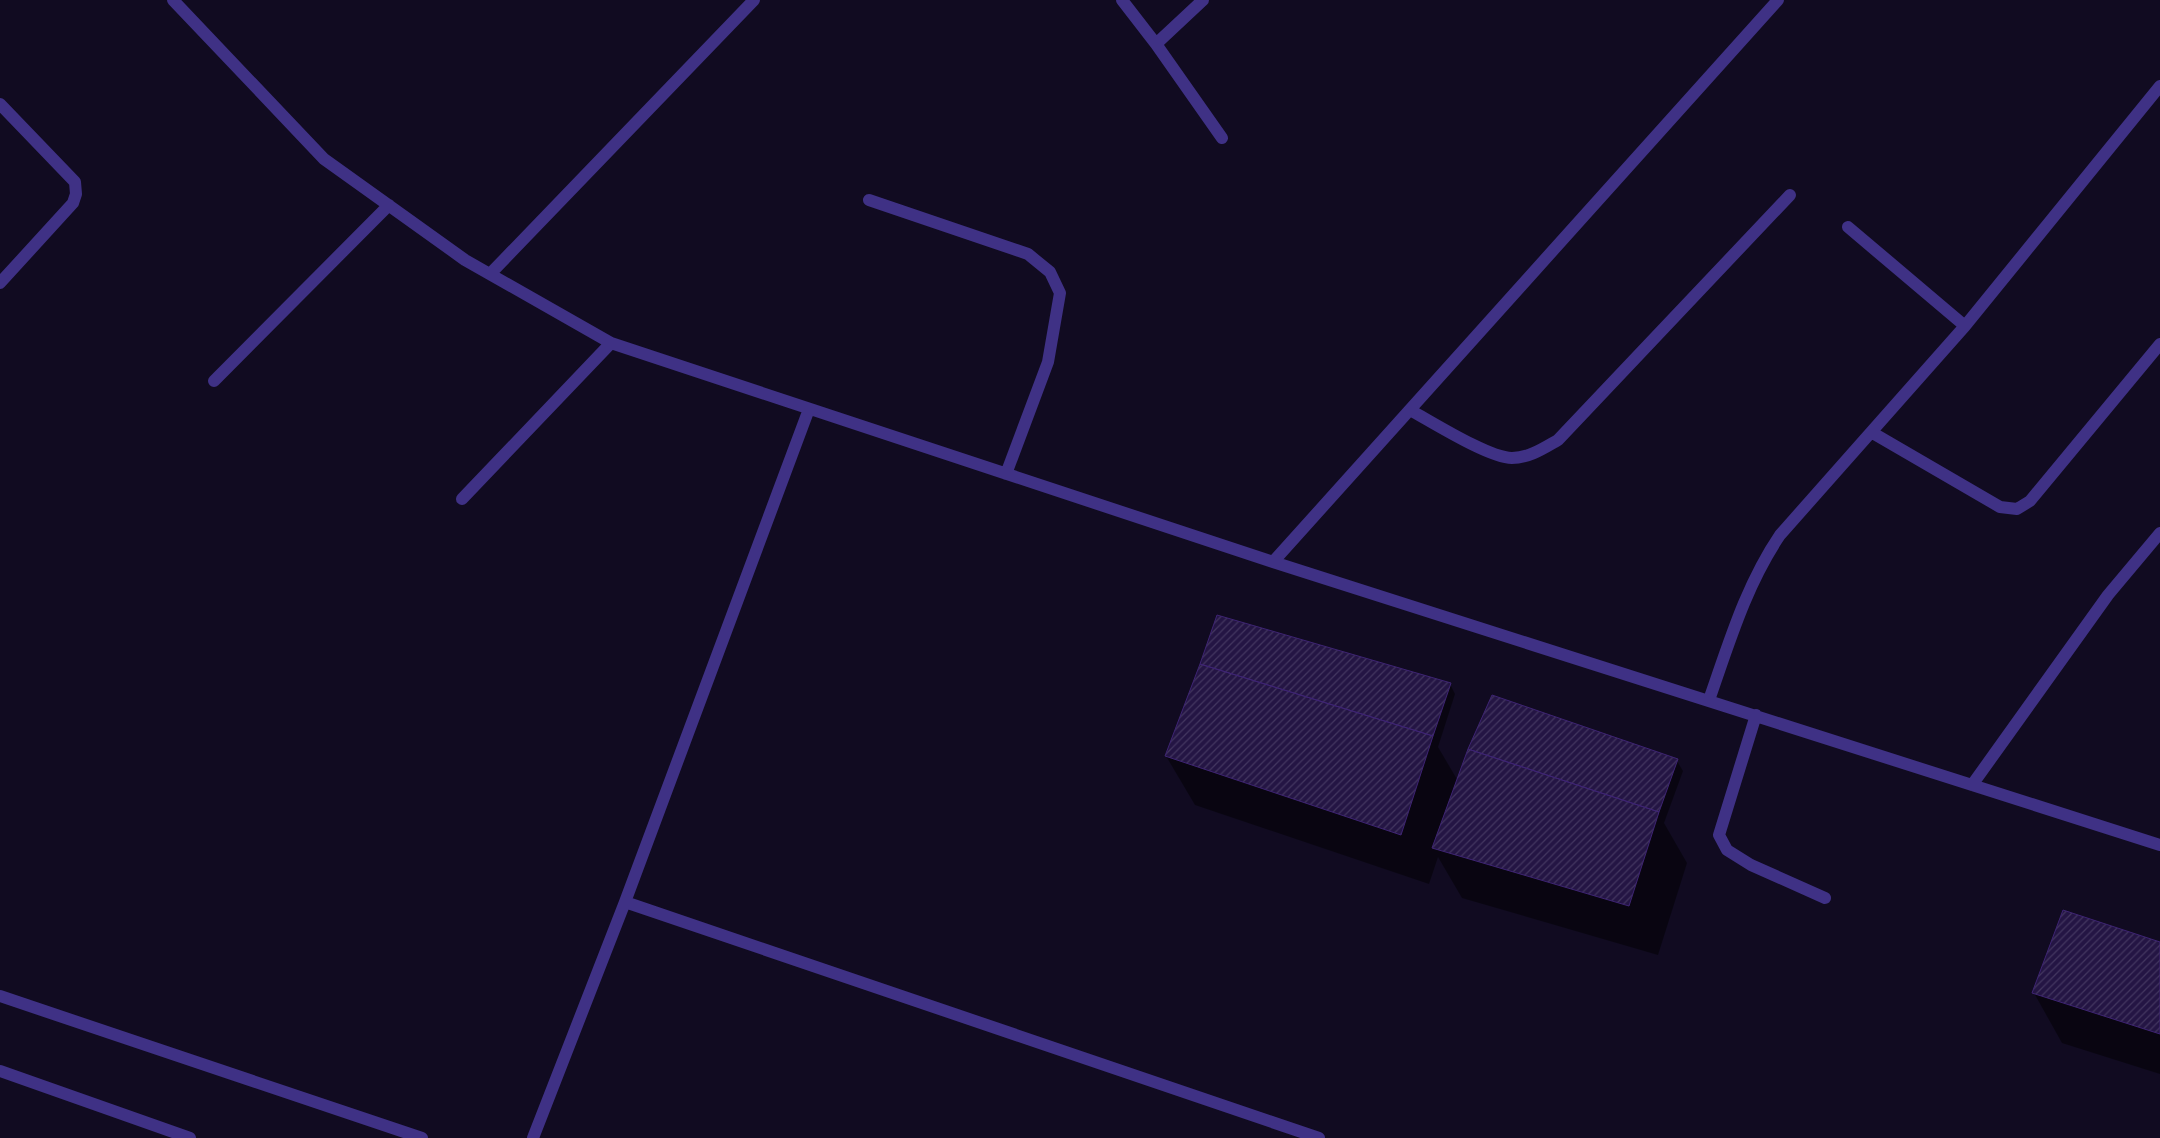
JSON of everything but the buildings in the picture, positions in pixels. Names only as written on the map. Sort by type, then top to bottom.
[{"type":"street","points":[[173,0],[324,158],[465,260],[611,343],[1273,562],[2160,845]]},
{"type":"street","points":[[490,274],[754,0]]},
{"type":"street","points":[[1122,0],[1156,44],[1222,138]]},
{"type":"street","points":[[1156,44],[1203,0]]},
{"type":"street","points":[[1273,562],[1778,0]]},
{"type":"street","points":[[1709,700],[1749,588],[1765,557],[1780,535],[1965,326],[2160,86]]},
{"type":"street","points":[[0,104],[75,182],[76,194],[73,203],[0,283]]},
{"type":"street","points":[[1410,410],[1494,454],[1512,458],[1532,455],[1558,440],[1790,195]]},
{"type":"street","points":[[869,200],[1028,254],[1050,272],[1060,293],[1048,362],[1006,474]]},
{"type":"street","points":[[214,381],[389,205]]},
{"type":"street","points":[[1848,227],[1965,326]]},
{"type":"street","points":[[462,499],[611,343]]},
{"type":"street","points":[[1871,432],[2000,507],[2016,509],[2030,501],[2160,344]]},
{"type":"street","points":[[534,1138],[809,409]]},
{"type":"street","points":[[1972,785],[2108,595],[2160,532]]},
{"type":"street","points":[[1756,715],[1719,835],[1727,850],[1751,865],[1825,898]]},
{"type":"street","points":[[624,902],[1319,1138]]},
{"type":"street","points":[[0,996],[422,1138]]},
{"type":"street","points":[[0,1071],[190,1138]]}]
